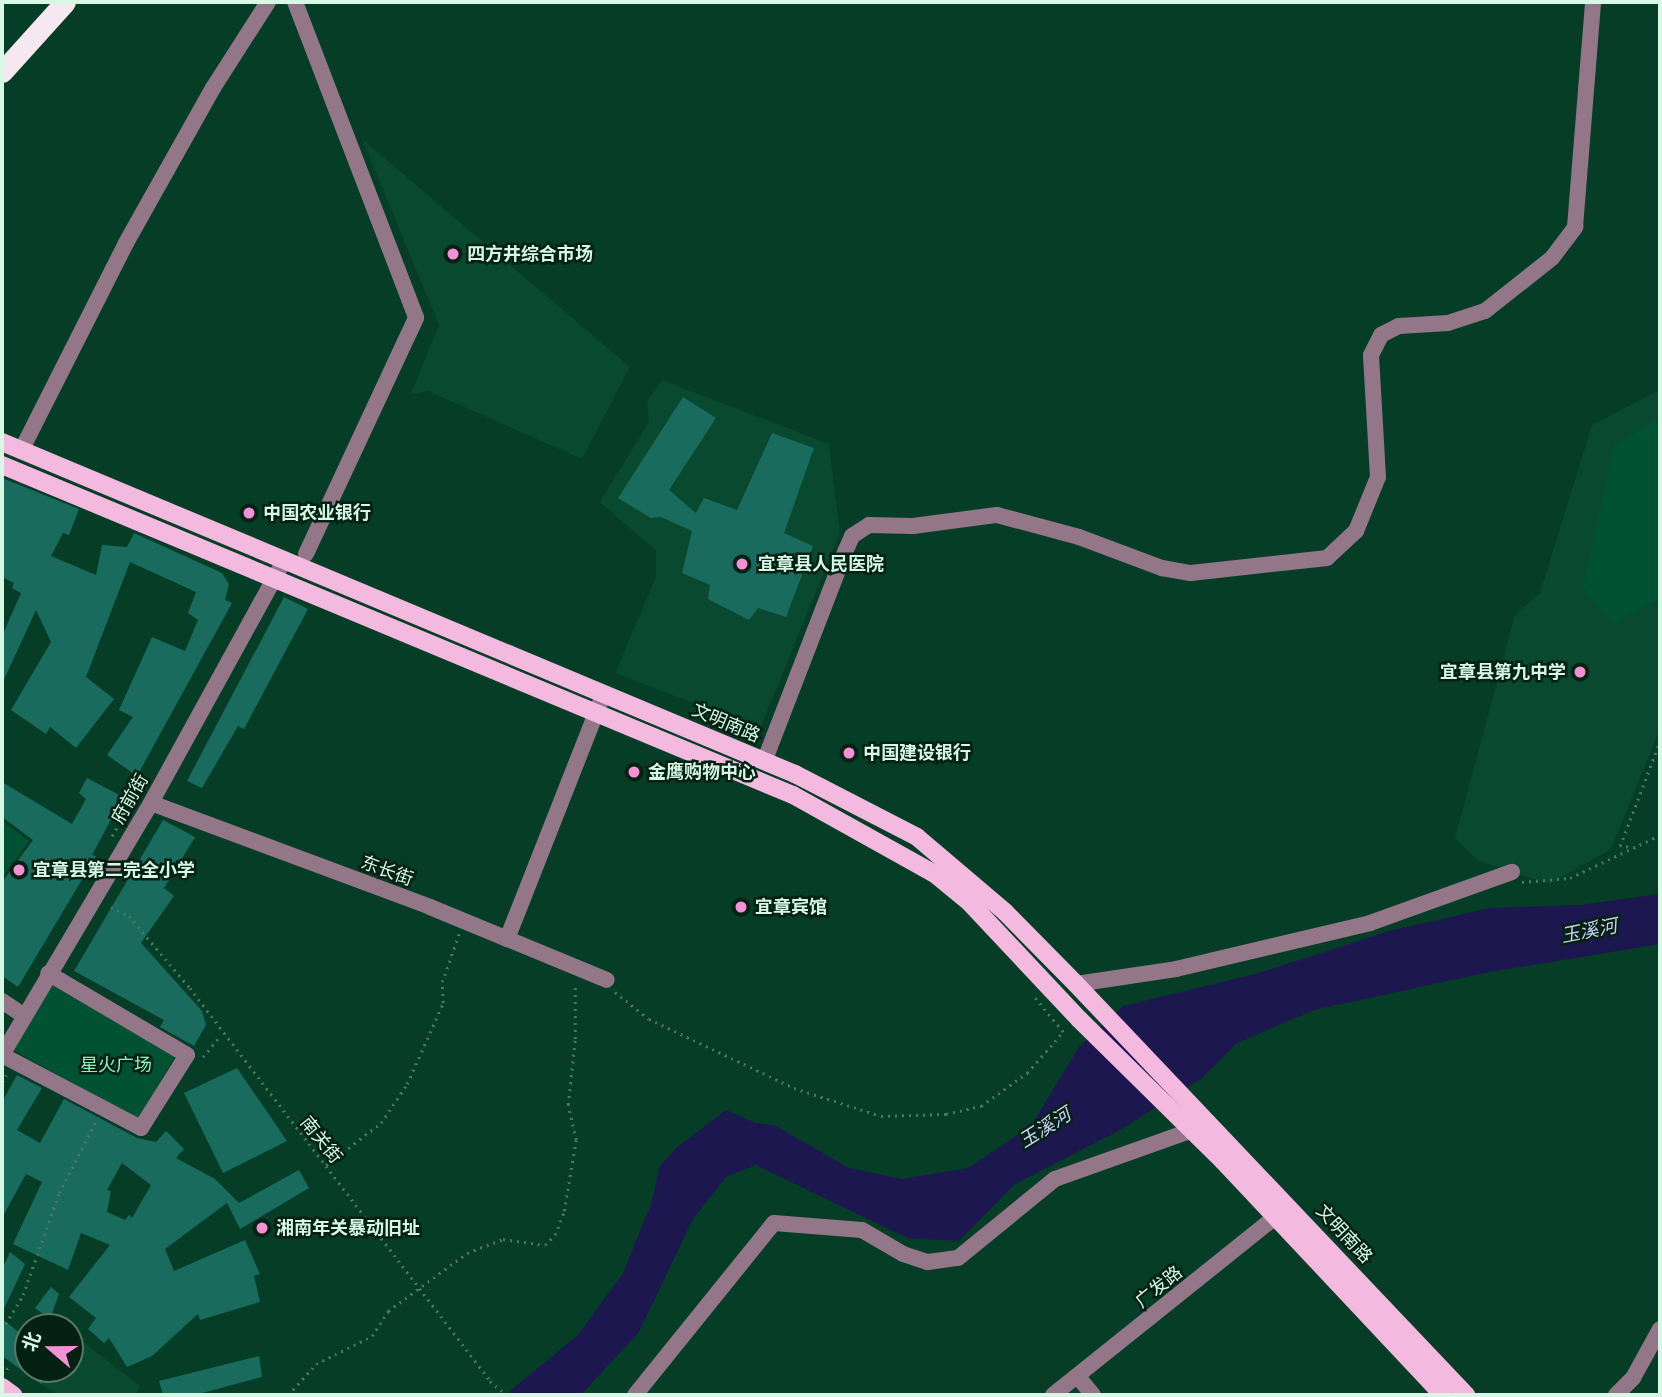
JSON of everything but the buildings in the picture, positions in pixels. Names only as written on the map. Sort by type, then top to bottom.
[{"type":"highway","points":[[2,72],[65,2]]},
{"type":"main road","name":"文明南路","points":[[2,442],[764,762],[853,801],[917,837],[1005,912],[1076,984],[1466,1395]]},
{"type":"main road","points":[[2,465],[275,578],[389,630],[793,795],[935,874],[970,902],[1091,1032],[1169,1111],[1192,1130],[1443,1395]]},
{"type":"main road","points":[[2,1387],[13,1395]]},
{"type":"street","points":[[21,451],[126,243],[213,88],[268,2]]},
{"type":"street","points":[[295,2],[416,318],[306,554]]},
{"type":"street","points":[[764,762],[852,536],[869,525],[913,526],[997,515],[1079,537],[1162,568],[1191,573],[1327,558],[1356,531],[1378,477],[1371,355],[1381,335],[1399,326],[1448,323],[1485,311],[1552,258],[1575,227],[1593,2]]},
{"type":"street","name":"府前街","points":[[2,1055],[23,1015],[151,803],[285,559]]},
{"type":"street","points":[[507,939],[603,695]]},
{"type":"street","name":"东长街","points":[[151,803],[464,921],[607,980]]},
{"type":"street","points":[[1076,984],[1176,969],[1370,923],[1512,872]]},
{"type":"street","points":[[2,1055],[141,1128],[187,1055],[48,973]]},
{"type":"street","points":[[2,1002],[23,1015]]},
{"type":"street","points":[[635,1395],[774,1223],[862,1230],[903,1254],[928,1262],[958,1258],[1055,1179],[1210,1123]]},
{"type":"street","name":"广发路","points":[[1053,1395],[1079,1377],[1289,1206]]},
{"type":"street","points":[[1616,1395],[1633,1378],[1660,1329]]},
{"type":"street","points":[[1079,1377],[1094,1395]]},
{"type":"path","points":[[1631,847],[1620,846],[1660,741]]},
{"type":"path","points":[[106,845],[140,788]]},
{"type":"path","points":[[1512,872],[1524,886],[1570,878],[1660,835]]},
{"type":"path","name":"南关街","points":[[111,907],[129,916],[190,988],[222,1035],[326,1165],[490,1381],[506,1395]]},
{"type":"path","points":[[326,1165],[381,1123],[407,1084],[443,1003],[442,982],[464,921]]},
{"type":"path","points":[[288,1395],[316,1364],[372,1336],[388,1311],[467,1253],[503,1240],[545,1245],[560,1227],[576,1140],[568,1105],[576,1002],[570,965]]},
{"type":"path","points":[[607,980],[625,1002],[649,1019],[794,1088],[881,1116],[946,1114],[981,1106],[1027,1073],[1063,1032],[1031,990],[1039,977]]},
{"type":"path","points":[[187,1055],[202,1059],[222,1035]]},
{"type":"path","points":[[2,1330],[23,1295],[59,1193],[103,1108]]},
{"type":"shaded area","name":"四方井综合市场","points":[[362,139],[630,367],[582,459],[428,391],[411,394],[439,325]]},
{"type":"shaded area","name":"宜章县人民医院","points":[[662,380],[829,444],[840,533],[760,729],[615,673],[656,577],[656,551],[600,502],[649,422],[647,402]]},
{"type":"shaded area","name":"宜章县第九中学","points":[[1660,390],[1660,729],[1611,849],[1550,884],[1478,861],[1455,838],[1515,615],[1540,593],[1592,425]]},
{"type":"shaded area","points":[[84,1342],[140,1386],[135,1395],[58,1395],[41,1384],[84,1383]]},
{"type":"green space","points":[[1656,421],[1660,424],[1660,599],[1613,623],[1583,588],[1615,444]]},
{"type":"green space","points":[[2,821],[29,841],[2,878]]},
{"type":"green space","name":"星火广场","points":[[47,983],[176,1055],[138,1120],[10,1048]]},
{"type":"water","name":"玉溪河","points":[[1660,894],[1660,944],[1490,972],[1314,1010],[1237,1043],[1202,1078],[1120,1130],[1015,1184],[959,1241],[907,1238],[756,1165],[726,1177],[693,1219],[639,1332],[581,1395],[505,1395],[578,1335],[623,1273],[651,1204],[660,1166],[676,1148],[726,1110],[756,1123],[774,1125],[849,1168],[902,1179],[968,1168],[1031,1126],[1079,1047],[1123,1006],[1259,973],[1389,931],[1490,908],[1580,905]]},
{"type":"place","name":"四方井综合市场","points":[[453,254]]},
{"type":"place","name":"中国农业银行","points":[[249,513]]},
{"type":"place","name":"宜章县人民医院","points":[[742,564]]},
{"type":"place","name":"宜章县第九中学","points":[[1580,672]]},
{"type":"place","name":"中国建设银行","points":[[849,753]]},
{"type":"place","name":"金鹰购物中心","points":[[634,772]]},
{"type":"place","name":"宜章县第二完全小学","points":[[19,870]]},
{"type":"place","name":"宜章宾馆","points":[[741,907]]},
{"type":"place","name":"湘南年关暴动旧址","points":[[262,1228]]}]
